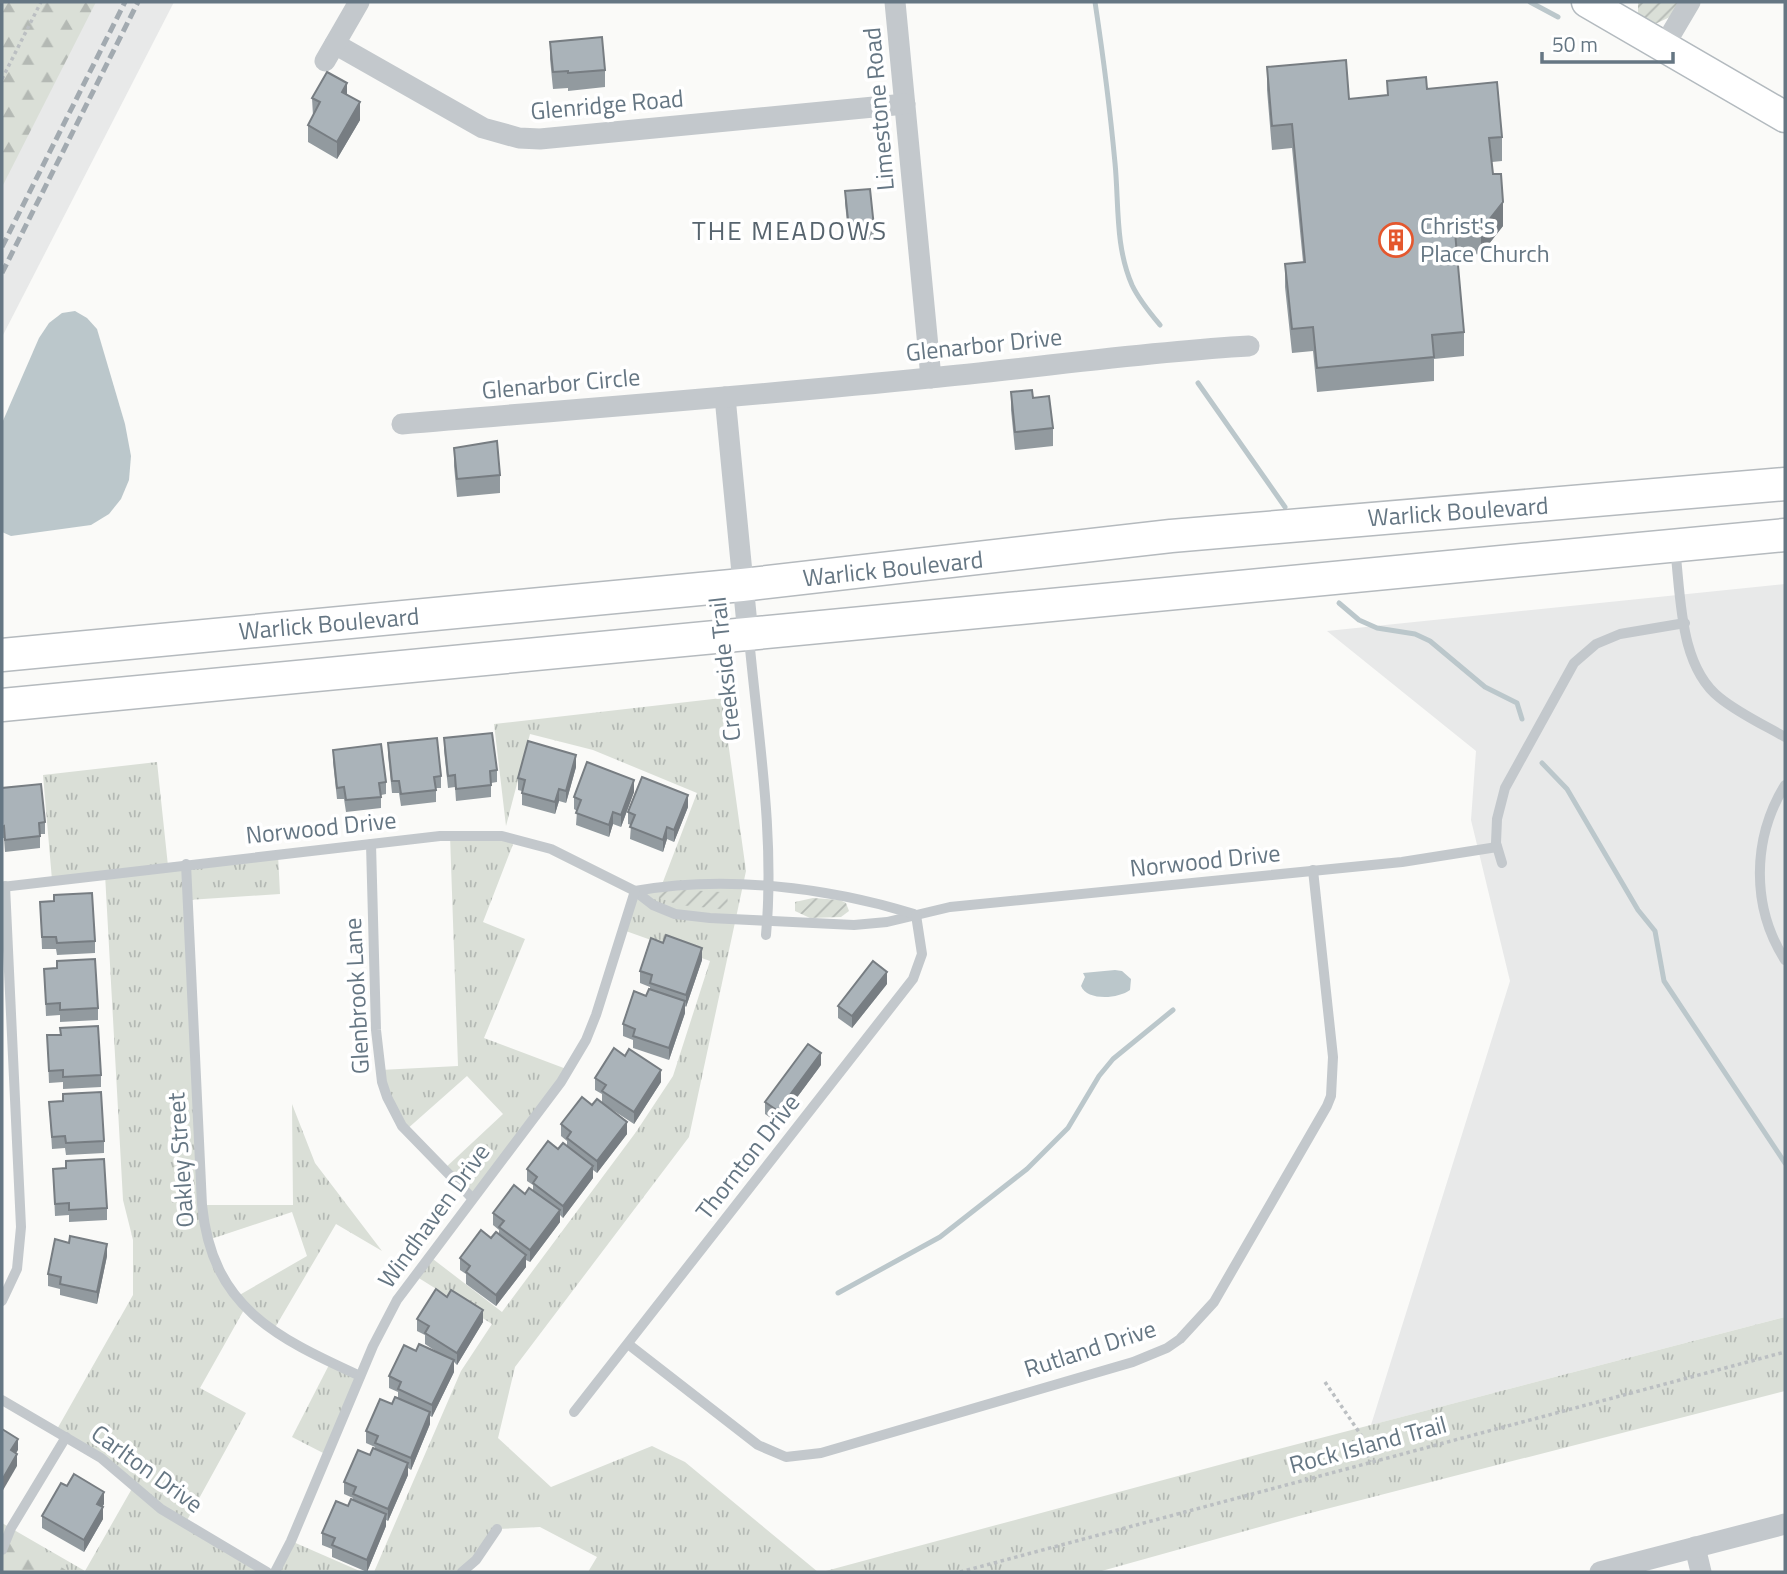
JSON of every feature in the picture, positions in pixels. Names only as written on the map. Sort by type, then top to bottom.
[{"type":"main road","name":"Warlick Boulevard","points":[[2,655],[742,585],[1221,531],[1785,484]]},
{"type":"main road","name":"Warlick Boulevard","points":[[2,705],[1785,534]]},
{"type":"street","name":"Glenridge Road","points":[[359,2],[330,52],[482,128],[519,138],[540,139],[905,104]]},
{"type":"street","name":"Limestone Road","points":[[895,2],[931,378]]},
{"type":"street","points":[[1587,2],[1623,11],[1664,46],[1783,115]]},
{"type":"street","points":[[1664,46],[1690,2]]},
{"type":"street","name":"Glenarbor Drive","points":[[725,397],[1194,349],[1249,346]]},
{"type":"street","name":"Glenarbor Circle","points":[[402,424],[725,397]]},
{"type":"street","name":"Creekside Trail","points":[[725,397],[748,635]]},
{"type":"street","points":[[1600,1572],[1785,1524]]},
{"type":"street","points":[[1695,1547],[1701,1572]]},
{"type":"lane","points":[[1675,545],[1691,656],[1708,686],[1734,707],[1785,737]]},
{"type":"lane","points":[[1502,863],[1497,847],[1497,819],[1506,788],[1574,663],[1596,644],[1620,634],[1685,623]]},
{"type":"lane","name":"Creekside Trail","points":[[748,635],[768,825],[769,888],[766,935]]},
{"type":"lane","points":[[1785,785],[1765,828],[1760,881],[1766,918],[1774,941],[1785,960]]},
{"type":"lane","name":"Norwood Drive","points":[[4,886],[467,834],[509,837],[551,849],[635,891],[653,905],[675,914],[854,925],[887,922],[950,908],[1402,862],[1497,847]]},
{"type":"lane","name":"Glenbrook Lane","points":[[372,844],[376,1030],[387,1097],[402,1126],[472,1198]]},
{"type":"lane","name":"Oakley Street","points":[[186,864],[202,1205],[211,1254],[228,1287],[253,1316],[297,1345],[360,1376]]},
{"type":"lane","name":"Rutland Drive","points":[[628,1344],[758,1445],[786,1457],[821,1453],[1133,1362],[1167,1348],[1203,1316],[1224,1288],[1331,1096],[1333,1057],[1313,870]]},
{"type":"lane","name":"Norwood Drive","points":[[635,891],[701,884],[831,893],[865,899],[916,915]]},
{"type":"lane","points":[[2,1301],[17,1269],[21,1227],[4,886]]},
{"type":"lane","name":"Windhaven Drive","points":[[275,1572],[360,1376],[397,1300],[561,1082],[586,1040],[635,891]]},
{"type":"lane","name":"Thornton Drive","points":[[574,1412],[913,979],[922,954],[916,915]]},
{"type":"lane","name":"Carlton Drive","points":[[2,1400],[101,1458],[161,1509],[267,1572]]},
{"type":"lane","points":[[2,1550],[10,1528],[66,1437]]},
{"type":"lane","points":[[462,1572],[476,1560],[497,1529]]},
{"type":"path","points":[[2,79],[41,2]]},
{"type":"path","name":"Rock Island Trail","points":[[960,1572],[1785,1352]]},
{"type":"path","points":[[1325,1382],[1361,1435],[1370,1462]]},
{"type":"shaded area","points":[[92,2],[174,2],[2,337],[2,182]]},
{"type":"shaded area","points":[[75,311],[87,318],[97,329],[125,424],[131,456],[129,480],[121,499],[109,514],[91,525],[11,536],[2,532],[2,423],[39,338],[49,323],[62,313]]},
{"type":"shaded area","points":[[1785,584],[1785,1317],[1371,1425],[1510,981],[1471,820],[1476,751],[1327,631]]},
{"type":"shaded area","points":[[1122,971],[1131,979],[1130,990],[1125,993],[1096,996],[1084,991],[1081,986],[1085,977],[1083,973]]},
{"type":"green space","points":[[2,2],[96,2],[2,187]]},
{"type":"green space","points":[[1638,2],[1680,2],[1672,16],[1653,25],[1638,13]]},
{"type":"green space","points":[[722,698],[746,871],[689,1137],[515,1367],[498,1438],[551,1487],[652,1446],[685,1462],[818,1572],[588,1572],[597,1557],[540,1527],[497,1529],[462,1572],[374,1572],[461,1371],[492,1324],[414,1275],[429,1256],[502,1312],[636,1132],[673,1076],[710,961],[623,930],[635,891],[661,887],[697,793],[593,750],[530,734],[506,826],[494,724]]},
{"type":"green space","points":[[157,762],[168,866],[278,854],[280,894],[188,900],[202,1205],[293,1205],[292,1104],[315,1163],[382,1251],[336,1224],[273,1331],[245,1308],[200,1388],[246,1413],[185,1524],[267,1572],[2,1572],[2,1523],[85,1571],[134,1485],[56,1431],[133,1295],[133,1240],[123,1200],[105,874],[52,880],[43,775]],"holes":[[[292,1212],[307,1256],[236,1297],[208,1240]]]},
{"type":"green space","points":[[450,835],[515,839],[483,922],[525,939],[484,1038],[569,1070],[472,1198],[443,1170],[503,1114],[467,1076],[406,1130],[380,1070],[458,1066]]},
{"type":"green space","points":[[663,891],[721,892],[727,896],[728,903],[721,909],[679,905],[659,898]]},
{"type":"green space","points":[[813,898],[840,900],[846,903],[849,911],[841,917],[810,918],[795,911],[795,902]]},
{"type":"green space","points":[[1785,1317],[1785,1391],[1299,1516],[1098,1572],[822,1572],[1267,1452]]},
{"type":"green space","points":[[330,1363],[360,1376],[327,1455],[292,1437]]},
{"type":"green space","points":[[2,1530],[69,1572],[2,1572]]},
{"type":"green space","points":[[291,1541],[362,1572],[275,1572]]},
{"type":"building","points":[[602,37],[605,70],[553,72],[550,42]]},
{"type":"building","name":"Christ's Place Church","points":[[1346,60],[1349,99],[1388,95],[1387,81],[1426,77],[1427,89],[1497,82],[1502,137],[1489,138],[1493,174],[1501,174],[1503,202],[1481,230],[1455,232],[1464,332],[1432,335],[1434,357],[1317,368],[1313,327],[1292,329],[1285,264],[1305,262],[1292,124],[1272,126],[1267,67]]},
{"type":"building","points":[[327,72],[347,83],[342,92],[360,102],[337,142],[308,125],[320,102],[312,98]]},
{"type":"building","points":[[870,189],[874,227],[849,229],[845,191]]},
{"type":"building","points":[[1032,390],[1033,398],[1049,396],[1053,428],[1015,432],[1011,392]]},
{"type":"building","points":[[497,441],[500,475],[457,479],[454,448]]},
{"type":"building","points":[[492,733],[497,770],[490,771],[491,785],[456,789],[455,775],[448,776],[444,738]]},
{"type":"building","points":[[437,738],[441,776],[434,777],[436,790],[401,794],[399,781],[392,781],[388,743]]},
{"type":"building","points":[[528,741],[576,755],[566,791],[559,789],[555,802],[522,793],[525,780],[518,778]]},
{"type":"building","points":[[381,744],[386,782],[379,783],[381,797],[346,800],[344,787],[337,788],[333,750]]},
{"type":"building","points":[[587,762],[634,780],[621,815],[613,812],[609,825],[576,813],[581,800],[574,797]]},
{"type":"building","points":[[642,777],[688,795],[674,830],[667,827],[663,840],[630,827],[635,815],[628,812]]},
{"type":"building","points":[[41,784],[45,822],[39,823],[40,836],[5,840],[4,826],[2,827],[2,788]]},
{"type":"building","points":[[92,893],[95,941],[57,943],[56,937],[42,937],[40,902],[54,901],[54,895]]},
{"type":"building","points":[[666,935],[702,948],[686,995],[650,983],[652,975],[640,971],[651,938],[663,943]]},
{"type":"building","points":[[95,959],[98,1008],[60,1010],[60,1003],[46,1004],[44,969],[57,968],[57,961]]},
{"type":"building","points":[[873,961],[887,972],[852,1016],[838,1006]]},
{"type":"building","points":[[649,989],[685,1001],[669,1048],[633,1036],[635,1029],[623,1024],[634,991],[646,996]]},
{"type":"building","points":[[98,1026],[101,1075],[63,1077],[63,1070],[49,1071],[47,1035],[61,1035],[60,1028]]},
{"type":"building","points":[[808,1044],[821,1053],[778,1111],[765,1102]]},
{"type":"building","points":[[614,1048],[625,1056],[629,1049],[661,1070],[634,1112],[602,1091],[606,1085],[595,1078]]},
{"type":"building","points":[[101,1092],[104,1141],[66,1143],[65,1136],[52,1137],[49,1102],[63,1101],[63,1094]]},
{"type":"building","points":[[582,1097],[592,1105],[597,1099],[627,1122],[597,1161],[567,1138],[571,1132],[561,1124]]},
{"type":"building","points":[[548,1141],[558,1149],[563,1143],[593,1166],[563,1206],[533,1183],[537,1177],[527,1169]]},
{"type":"building","points":[[104,1159],[107,1208],[69,1210],[69,1203],[55,1204],[53,1169],[66,1168],[66,1161]]},
{"type":"building","points":[[514,1185],[525,1194],[529,1188],[560,1210],[530,1250],[499,1227],[504,1221],[493,1213]]},
{"type":"building","points":[[481,1230],[491,1238],[496,1232],[526,1255],[496,1295],[466,1272],[470,1266],[460,1258]]},
{"type":"building","points":[[70,1236],[107,1244],[97,1292],[60,1284],[61,1277],[48,1274],[55,1239],[69,1243]]},
{"type":"building","points":[[436,1289],[447,1297],[451,1290],[483,1310],[457,1353],[425,1333],[429,1326],[417,1319]]},
{"type":"building","points":[[419,1344],[454,1360],[432,1405],[398,1389],[401,1382],[389,1376],[404,1345],[416,1351]]},
{"type":"building","points":[[395,1397],[430,1412],[411,1458],[375,1443],[378,1436],[366,1431],[380,1399],[392,1404]]},
{"type":"building","points":[[2,1429],[18,1439],[11,1450],[17,1454],[2,1480]]},
{"type":"building","points":[[373,1448],[408,1463],[388,1509],[353,1494],[356,1487],[344,1482],[358,1450],[370,1455]]},
{"type":"building","points":[[74,1474],[104,1492],[97,1504],[103,1507],[84,1540],[42,1516],[61,1483],[67,1486]]},
{"type":"building","points":[[351,1499],[386,1514],[367,1560],[332,1545],[335,1538],[322,1533],[336,1501],[348,1506]]},
{"type":"waterway","points":[[1095,2],[1111,123],[1123,255],[1135,291],[1160,325]]},
{"type":"waterway","points":[[1530,2],[1558,17]]},
{"type":"waterway","points":[[1198,383],[1285,507]]},
{"type":"waterway","points":[[1339,603],[1359,620],[1377,628],[1415,634],[1430,641],[1485,687],[1517,703],[1522,719]]},
{"type":"waterway","points":[[1542,763],[1567,789],[1638,910],[1655,931],[1664,981],[1785,1163]]},
{"type":"waterway","points":[[838,1293],[940,1237],[1027,1169],[1068,1128],[1099,1076],[1113,1059],[1173,1010]]},
{"type":"railway","points":[[2,247],[125,2]]},
{"type":"railway","points":[[2,273],[138,2]]},
{"type":"place","name":"Christ's Place Church","points":[[1396,240]]},
{"type":"district","name":"THE MEADOWS","points":[[790,231]]}]
